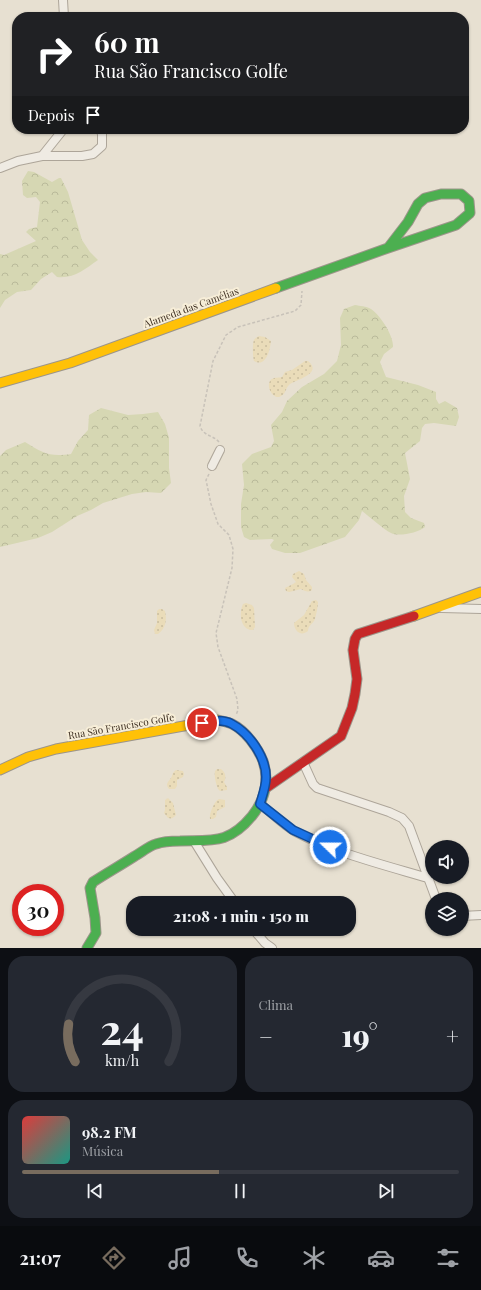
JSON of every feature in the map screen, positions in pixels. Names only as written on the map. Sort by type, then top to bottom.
[{"type":"street","points":[[63,0],[64,12]]},
{"type":"street","points":[[42,156],[59,134]]},
{"type":"street","points":[[0,168],[18,161],[42,156],[82,156],[93,154],[102,146],[102,134]]},
{"type":"street","name":"Alameda das Camélias","points":[[0,383],[70,363],[388,248],[456,225],[470,213],[469,201],[462,194],[441,194],[425,198],[418,204],[408,222],[388,248]]},
{"type":"street","points":[[212,466],[220,450]]},
{"type":"street","points":[[266,788],[342,736],[355,695],[357,680],[354,646],[355,638],[358,634],[481,592]]},
{"type":"street","points":[[437,608],[481,609]]},
{"type":"street","name":"Rua São Francisco Golfe","points":[[0,770],[13,763],[42,752],[70,746],[217,720],[232,724]]},
{"type":"street","points":[[88,946],[96,933],[95,918],[90,894],[90,888],[93,882],[155,844],[164,841],[220,840],[232,835],[252,817],[260,804],[266,788],[266,775],[263,761],[256,746],[244,733],[232,724]]},
{"type":"street","points":[[303,762],[313,784],[317,788],[389,812],[402,818],[409,826],[425,870]]},
{"type":"street","points":[[260,804],[293,830],[318,842],[425,880]]},
{"type":"street","points":[[194,841],[230,896]]},
{"type":"street","points":[[469,916],[481,915]]},
{"type":"street","points":[[260,936],[269,946]]},
{"type":"path","points":[[220,450],[220,443],[201,430],[200,426],[213,361],[226,335],[238,327],[295,310],[301,305],[302,293],[299,280]]},
{"type":"path","points":[[212,466],[206,480],[211,504],[218,524],[229,535],[233,549],[232,568],[216,633],[218,647],[238,705],[238,710],[232,724]]},
{"type":"green space","points":[[28,171],[34,172],[52,182],[61,178],[68,192],[82,240],[90,252],[98,260],[74,275],[57,277],[52,272],[41,279],[31,290],[17,292],[5,300],[0,308],[0,254],[4,255],[36,241],[26,232],[29,229],[37,227],[40,202],[36,197],[27,198],[23,195],[22,181]]},
{"type":"green space","points":[[355,305],[367,307],[375,312],[389,332],[393,342],[393,347],[384,354],[380,362],[386,377],[418,385],[436,392],[436,399],[439,404],[445,401],[457,408],[459,417],[456,426],[434,423],[425,424],[422,428],[420,441],[405,453],[410,479],[404,496],[405,512],[411,518],[424,523],[425,527],[413,533],[398,535],[394,534],[384,529],[362,511],[359,520],[345,537],[300,553],[285,553],[272,549],[270,545],[274,540],[272,539],[250,540],[244,537],[241,527],[241,504],[244,485],[242,464],[252,454],[271,447],[274,441],[271,425],[282,412],[287,401],[302,387],[324,374],[337,361],[341,345],[340,318],[344,309]]},
{"type":"green space","points":[[101,408],[128,415],[158,412],[165,424],[169,438],[169,468],[171,483],[161,493],[146,492],[132,494],[103,503],[77,516],[52,532],[38,538],[0,547],[0,456],[6,450],[25,442],[46,453],[57,455],[71,454],[78,441],[88,430],[89,415]]},
{"type":"sand","points":[[259,336],[265,337],[271,341],[267,357],[262,362],[258,363],[254,361],[253,342],[255,338]]},
{"type":"sand","points":[[305,361],[308,361],[312,366],[310,373],[289,385],[281,396],[276,397],[271,393],[269,384],[273,378],[282,377],[285,372],[292,370]]},
{"type":"sand","points":[[299,571],[304,574],[306,580],[312,587],[312,590],[308,592],[301,589],[289,592],[286,591],[285,588],[296,582],[292,577],[293,574]]},
{"type":"sand","points":[[316,600],[318,604],[314,621],[309,627],[308,631],[305,633],[298,632],[294,626],[294,623],[304,615],[312,601]]},
{"type":"sand","points":[[246,603],[252,605],[254,608],[255,627],[253,630],[250,630],[242,623],[242,608],[243,604]]},
{"type":"sand","points":[[159,609],[165,611],[166,621],[163,629],[158,634],[155,634],[154,630],[157,623],[157,611]]},
{"type":"sand","points":[[217,769],[221,769],[224,773],[224,782],[227,790],[220,791],[218,789],[215,775],[215,771]]},
{"type":"sand","points":[[176,770],[183,771],[183,777],[177,780],[177,786],[175,789],[169,789],[167,783]]},
{"type":"sand","points":[[168,798],[173,803],[176,815],[173,818],[168,818],[164,813],[165,800]]},
{"type":"sand","points":[[219,799],[225,800],[225,807],[217,811],[216,817],[210,819],[212,808],[215,802]]},
{"type":"traffic: fast","points":[[276,288],[456,225],[470,213],[469,201],[461,194],[441,194],[425,198],[418,204],[408,222],[388,248]]},
{"type":"traffic: fast","points":[[87,948],[96,933],[90,888],[93,882],[153,845],[168,841],[220,839],[236,832],[258,808],[264,794],[266,779]]},
{"type":"traffic: slow","points":[[0,383],[70,363],[276,288]]},
{"type":"traffic: slow","points":[[414,616],[481,592]]},
{"type":"traffic: slow","points":[[0,770],[28,757],[56,749],[217,720],[232,724],[242,730],[258,751],[263,761],[266,779]]},
{"type":"traffic: jam","points":[[266,788],[341,736],[352,708],[355,694],[357,679],[353,650],[355,639],[358,634],[414,616]]},
{"type":"route","points":[[202,723],[217,720],[232,724],[244,733],[256,746],[263,761],[266,775],[266,788],[260,804],[293,830],[330,847]]}]
